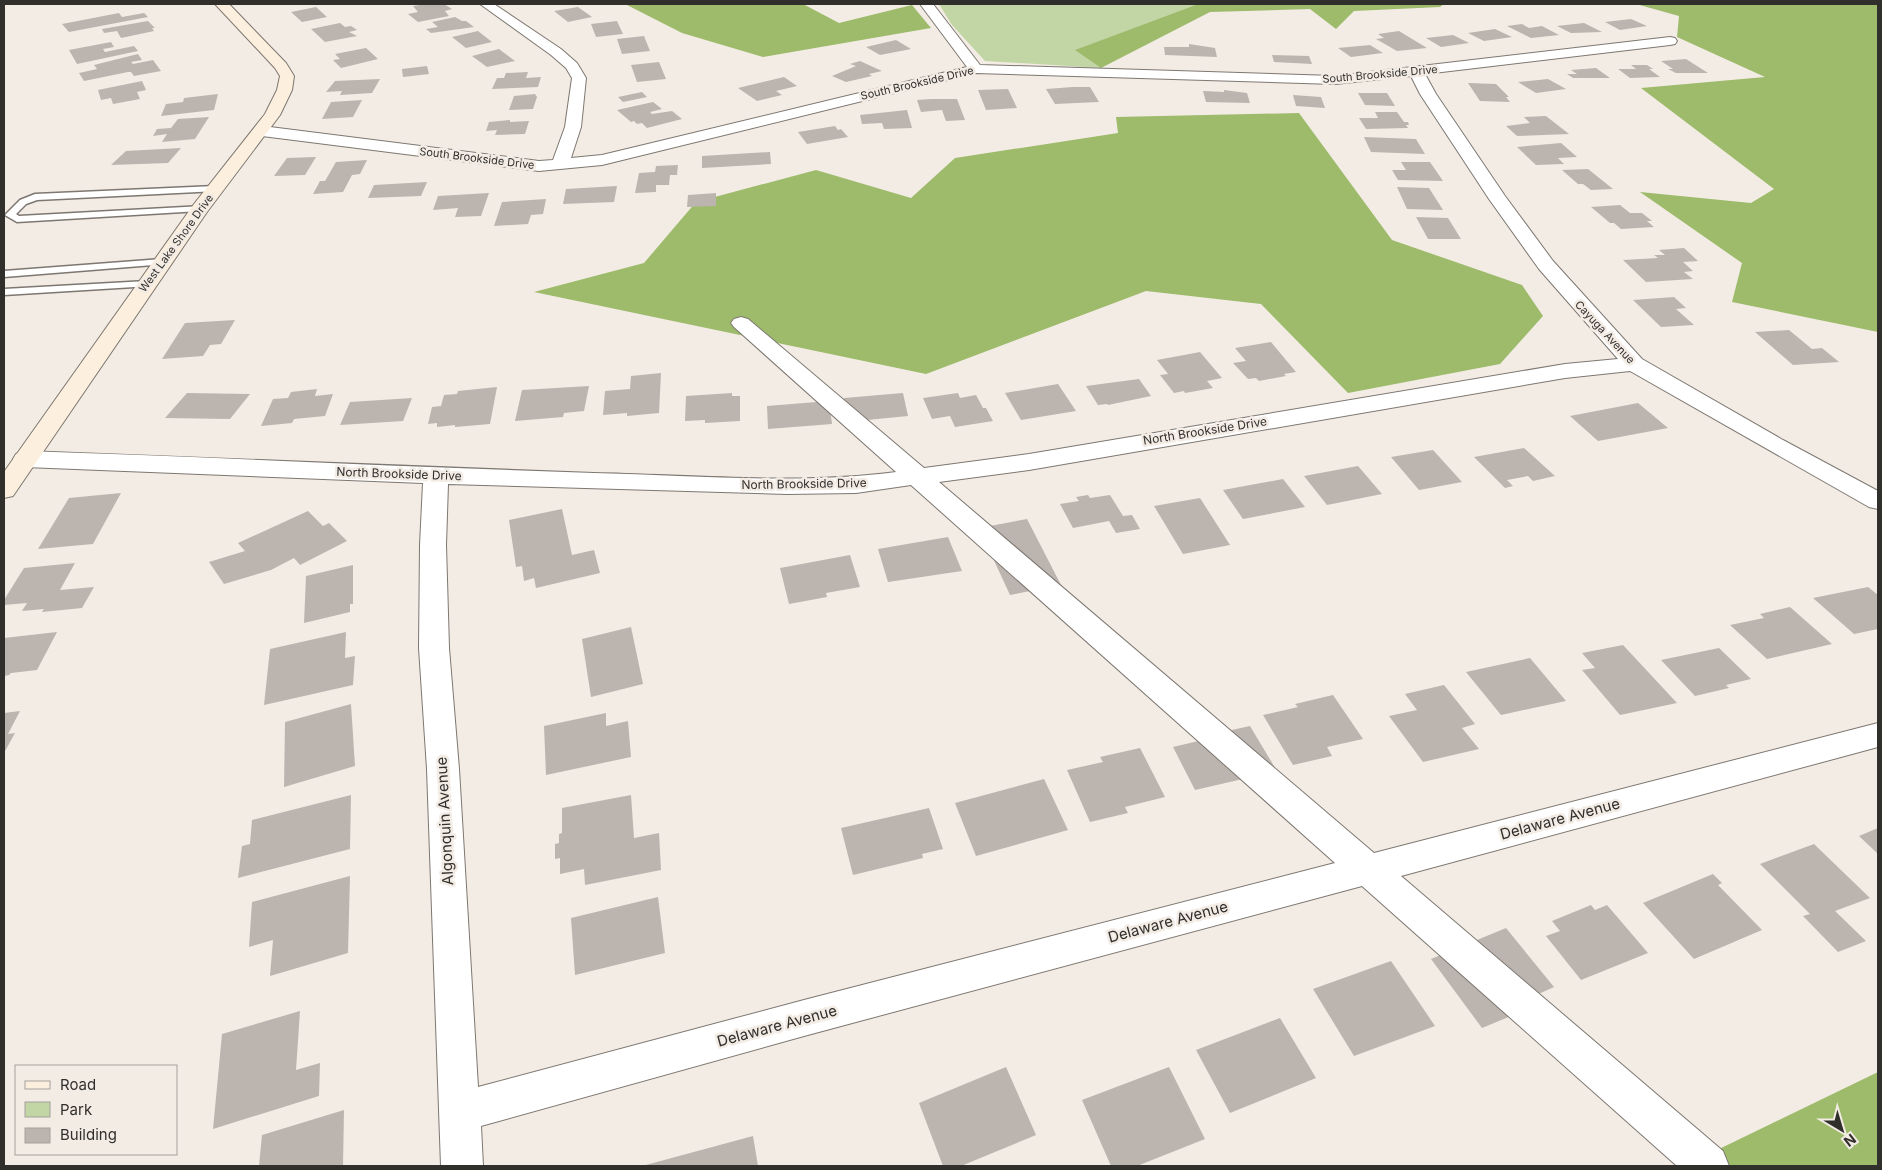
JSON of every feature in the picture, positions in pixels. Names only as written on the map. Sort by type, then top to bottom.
[{"type":"street","name":"West Lake Shore Drive","points":[[4,490],[200,208],[228,170],[262,131],[284,93],[287,76],[273,56],[222,4]]},
{"type":"street","points":[[486,4],[556,52],[572,66],[579,78],[573,127],[560,164]]},
{"type":"street","points":[[926,4],[976,69]]},
{"type":"street","name":"South Brookside Drive","points":[[262,131],[539,166],[602,160],[976,69],[1335,80],[1670,41]]},
{"type":"street","name":"Cayuga Avenue","points":[[1416,72],[1428,94],[1498,199],[1546,265],[1590,318],[1634,364],[1775,445],[1878,500]]},
{"type":"street","points":[[741,323],[920,477],[1708,1166]]},
{"type":"street","name":"North Brookside Drive","points":[[25,459],[153,462],[436,476],[787,486],[856,486],[1028,462],[1193,432],[1383,403],[1565,371],[1634,364]]},
{"type":"street","name":"Algonquin Avenue","points":[[436,476],[433,545],[434,648],[443,769],[462,1166]]},
{"type":"street","name":"Delaware Avenue","points":[[458,1112],[804,1018],[1878,735]]},
{"type":"lane","points":[[200,208],[17,219],[10,215],[23,202],[35,198],[215,188]]},
{"type":"lane","points":[[4,274],[162,262]]},
{"type":"lane","points":[[4,292],[147,284]]},
{"type":"green space","points":[[625,4],[803,4],[839,23],[912,5],[931,28],[763,57],[682,33]]},
{"type":"green space","points":[[939,4],[1198,4],[1076,50],[1101,68],[985,61],[952,25]]},
{"type":"green space","points":[[1198,4],[1444,4],[1440,7],[1354,11],[1336,29],[1310,9],[1210,12],[1101,68],[1075,50]]},
{"type":"green space","points":[[1636,4],[1878,4],[1878,332],[1732,302],[1742,263],[1640,192],[1751,203],[1774,189],[1641,88],[1765,77],[1677,37],[1679,16]]},
{"type":"green space","points":[[1299,113],[1392,240],[1522,285],[1543,316],[1500,364],[1348,393],[1261,304],[1146,291],[926,374],[534,292],[644,263],[696,202],[816,170],[911,198],[955,158],[1118,133],[1116,117]]},
{"type":"green space","points":[[1878,1072],[1878,1166],[1684,1166]]},
{"type":"building","points":[[444,4],[452,9],[445,11],[449,16],[418,22],[408,14],[418,12],[413,6]]},
{"type":"building","points":[[316,7],[327,17],[302,22],[291,12]]},
{"type":"building","points":[[578,7],[592,17],[568,22],[554,11]]},
{"type":"building","points":[[119,13],[122,17],[144,13],[148,17],[69,32],[62,24]]},
{"type":"building","points":[[455,17],[466,21],[474,27],[431,33],[426,29],[438,27],[432,22]]},
{"type":"building","points":[[1631,19],[1647,26],[1620,30],[1605,22]]},
{"type":"building","points":[[148,21],[155,28],[152,28],[154,31],[121,38],[117,31],[104,33],[102,29]]},
{"type":"building","points":[[617,21],[623,34],[596,37],[591,24]]},
{"type":"building","points":[[340,23],[345,27],[351,26],[357,30],[349,32],[357,36],[325,42],[311,29]]},
{"type":"building","points":[[1584,23],[1602,32],[1571,33],[1557,26]]},
{"type":"building","points":[[1522,24],[1529,28],[1542,26],[1559,35],[1531,38],[1507,26]]},
{"type":"building","points":[[1495,29],[1512,37],[1484,41],[1468,33]]},
{"type":"building","points":[[478,31],[492,42],[466,48],[452,37]]},
{"type":"building","points":[[1399,31],[1427,48],[1397,51],[1376,39],[1384,38],[1378,34]]},
{"type":"building","points":[[1453,35],[1469,43],[1441,47],[1426,38]]},
{"type":"building","points":[[644,36],[650,51],[622,54],[617,39]]},
{"type":"building","points":[[896,40],[911,49],[880,55],[866,47]]},
{"type":"building","points":[[111,42],[114,47],[103,49],[105,52],[134,46],[138,51],[77,64],[69,50]]},
{"type":"building","points":[[1189,44],[1215,48],[1217,57],[1165,55],[1164,47],[1189,47]]},
{"type":"building","points":[[1370,45],[1383,53],[1351,57],[1338,48]]},
{"type":"building","points":[[366,48],[378,59],[341,68],[333,60],[340,59],[335,54]]},
{"type":"building","points":[[499,49],[515,61],[487,67],[472,56]]},
{"type":"building","points":[[138,54],[142,60],[131,62],[133,64],[153,60],[161,71],[134,76],[131,72],[128,72],[84,81],[79,73],[97,69],[94,65]]},
{"type":"building","points":[[1272,55],[1309,56],[1312,64],[1274,62]]},
{"type":"building","points":[[1686,59],[1708,73],[1676,73],[1668,69],[1673,69],[1661,61]]},
{"type":"building","points":[[860,61],[882,71],[869,74],[872,76],[846,82],[832,76],[856,66],[850,64]]},
{"type":"building","points":[[659,62],[666,79],[637,82],[631,65]]},
{"type":"building","points":[[1631,65],[1647,65],[1653,69],[1649,69],[1660,77],[1630,78],[1618,69],[1636,69]]},
{"type":"building","points":[[427,66],[429,74],[403,77],[402,69]]},
{"type":"building","points":[[1596,68],[1610,78],[1573,78],[1567,74],[1577,74],[1571,70]]},
{"type":"building","points":[[528,72],[526,78],[541,77],[538,87],[492,89],[497,78],[504,78],[506,73]]},
{"type":"building","points":[[784,77],[797,86],[776,91],[782,95],[757,101],[738,88]]},
{"type":"building","points":[[380,79],[372,93],[340,95],[342,91],[326,92],[335,81]]},
{"type":"building","points":[[1548,79],[1566,89],[1536,93],[1518,82]]},
{"type":"building","points":[[142,81],[146,90],[137,92],[140,99],[113,104],[111,98],[101,100],[98,90]]},
{"type":"building","points":[[1468,83],[1496,84],[1509,97],[1506,97],[1510,102],[1480,101]]},
{"type":"building","points":[[1090,87],[1099,102],[1055,104],[1046,89]]},
{"type":"building","points":[[1008,89],[1017,108],[986,110],[978,90]]},
{"type":"building","points":[[1224,90],[1247,93],[1250,103],[1206,102],[1203,91],[1224,92]]},
{"type":"building","points":[[642,92],[647,97],[623,102],[618,97]]},
{"type":"building","points":[[1358,93],[1387,93],[1395,106],[1365,105]]},
{"type":"building","points":[[218,94],[214,110],[161,116],[166,104],[183,102],[184,98]]},
{"type":"building","points":[[535,94],[537,97],[533,109],[509,110],[514,96]]},
{"type":"building","points":[[1293,95],[1321,97],[1325,108],[1296,106]]},
{"type":"building","points":[[957,99],[965,120],[946,121],[942,110],[921,112],[917,100]]},
{"type":"building","points":[[362,100],[353,117],[322,119],[331,102]]},
{"type":"building","points":[[653,102],[662,109],[650,112],[652,114],[672,111],[682,119],[647,128],[642,123],[631,122],[617,110]]},
{"type":"building","points":[[907,110],[912,128],[884,129],[882,123],[862,124],[860,115]]},
{"type":"building","points":[[1375,112],[1397,112],[1404,122],[1408,122],[1409,125],[1406,125],[1408,128],[1366,129],[1359,118],[1378,118]]},
{"type":"building","points":[[1546,116],[1569,134],[1517,136],[1506,126],[1530,123],[1524,117]]},
{"type":"building","points":[[209,117],[195,139],[162,142],[167,134],[153,136],[157,129],[171,128],[178,119]]},
{"type":"building","points":[[510,120],[510,122],[529,121],[525,134],[495,135],[497,130],[486,131],[489,122]]},
{"type":"building","points":[[835,126],[838,130],[841,129],[848,137],[807,144],[798,132]]},
{"type":"building","points":[[1364,137],[1416,139],[1425,154],[1371,152]]},
{"type":"building","points":[[1561,143],[1577,157],[1558,158],[1564,164],[1536,165],[1517,147]]},
{"type":"building","points":[[181,148],[168,163],[111,165],[126,151]]},
{"type":"building","points":[[770,152],[771,164],[702,168],[702,156]]},
{"type":"building","points":[[316,157],[305,175],[274,176],[287,158]]},
{"type":"building","points":[[367,160],[360,174],[352,175],[343,192],[313,194],[320,181],[325,181],[336,162]]},
{"type":"building","points":[[1401,162],[1430,162],[1443,181],[1398,180],[1392,170],[1406,170]]},
{"type":"building","points":[[678,165],[677,175],[670,175],[669,185],[656,185],[656,192],[635,193],[639,173],[655,172],[656,166]]},
{"type":"building","points":[[1588,169],[1613,189],[1591,190],[1583,184],[1578,184],[1562,170]]},
{"type":"building","points":[[427,182],[421,196],[368,198],[374,185]]},
{"type":"building","points":[[617,186],[614,202],[563,204],[566,189]]},
{"type":"building","points":[[1397,187],[1429,188],[1443,210],[1407,209]]},
{"type":"building","points":[[489,193],[481,216],[455,217],[458,208],[433,210],[438,196]]},
{"type":"building","points":[[716,193],[716,206],[687,207],[688,195]]},
{"type":"building","points":[[546,199],[543,214],[531,215],[528,224],[494,226],[502,202]]},
{"type":"building","points":[[1620,205],[1630,213],[1642,213],[1652,221],[1647,221],[1654,227],[1621,229],[1614,223],[1610,223],[1591,207]]},
{"type":"building","points":[[1416,217],[1448,218],[1461,239],[1428,239]]},
{"type":"building","points":[[1684,248],[1698,261],[1683,262],[1693,271],[1684,272],[1693,279],[1646,282],[1623,260],[1658,258],[1654,255],[1665,255],[1659,250]]},
{"type":"building","points":[[1674,297],[1686,308],[1676,309],[1694,325],[1661,327],[1633,300]]},
{"type":"building","points":[[235,320],[221,344],[210,345],[203,356],[162,359],[185,323]]},
{"type":"building","points":[[1789,330],[1812,349],[1822,348],[1839,362],[1793,365],[1755,332]]},
{"type":"building","points":[[1271,342],[1296,372],[1284,374],[1286,376],[1259,381],[1256,378],[1248,379],[1233,363],[1246,361],[1235,348]]},
{"type":"building","points":[[1200,352],[1222,378],[1207,381],[1213,388],[1174,393],[1160,375],[1168,374],[1157,360]]},
{"type":"building","points":[[661,373],[659,413],[627,416],[627,413],[603,415],[605,391],[630,389],[631,376]]},
{"type":"building","points":[[1139,379],[1151,396],[1108,405],[1098,405],[1086,386]]},
{"type":"building","points":[[1058,384],[1076,411],[1021,420],[1005,393]]},
{"type":"building","points":[[589,386],[584,411],[564,413],[563,417],[515,421],[522,390]]},
{"type":"building","points":[[497,387],[490,424],[437,427],[437,423],[428,424],[432,407],[441,406],[444,395],[457,394],[458,391]]},
{"type":"building","points":[[317,389],[315,396],[333,394],[325,416],[294,419],[292,423],[261,426],[273,399],[288,398],[291,392]]},
{"type":"building","points":[[187,393],[250,394],[230,419],[165,418]]},
{"type":"building","points":[[732,393],[732,396],[740,396],[740,421],[705,423],[705,420],[685,421],[686,396]]},
{"type":"building","points":[[903,393],[908,416],[847,422],[844,398]]},
{"type":"building","points":[[958,393],[960,398],[976,395],[993,421],[955,427],[950,416],[932,419],[923,398]]},
{"type":"building","points":[[412,398],[403,421],[340,425],[350,402]]},
{"type":"building","points":[[829,401],[832,424],[768,429],[767,406]]},
{"type":"building","points":[[1638,403],[1668,428],[1598,441],[1570,416]]},
{"type":"building","points":[[1524,448],[1555,476],[1533,481],[1528,476],[1507,480],[1513,486],[1505,488],[1474,457]]},
{"type":"building","points":[[1433,450],[1462,482],[1419,490],[1391,457]]},
{"type":"building","points":[[1358,466],[1382,494],[1327,505],[1304,476]]},
{"type":"building","points":[[1283,479],[1305,507],[1243,519],[1223,490]]},
{"type":"building","points":[[121,493],[93,544],[38,549],[69,498]]},
{"type":"building","points":[[1088,495],[1090,498],[1110,495],[1123,516],[1132,515],[1140,529],[1116,533],[1109,521],[1073,528],[1060,504],[1079,501],[1076,497]]},
{"type":"building","points":[[1200,498],[1230,545],[1183,554],[1154,506]]},
{"type":"building","points":[[562,509],[572,555],[594,550],[600,573],[536,588],[534,578],[524,581],[522,566],[516,567],[509,520]]},
{"type":"building","points":[[308,511],[323,526],[329,523],[347,541],[300,565],[294,558],[271,570],[224,584],[209,562],[245,551],[238,543]]},
{"type":"building","points":[[1027,519],[1061,585],[1010,595],[979,528]]},
{"type":"building","points":[[948,537],[962,571],[888,582],[878,549]]},
{"type":"building","points":[[850,555],[860,587],[826,593],[827,597],[789,604],[780,568]]},
{"type":"building","points":[[75,563],[60,590],[94,587],[82,608],[42,612],[44,609],[22,611],[27,603],[4,605],[4,600],[24,568]]},
{"type":"building","points":[[353,565],[353,604],[350,604],[350,612],[304,623],[306,576]]},
{"type":"building","points":[[1868,587],[1878,595],[1878,629],[1854,634],[1813,598]]},
{"type":"building","points":[[1790,607],[1832,644],[1767,659],[1730,625],[1764,618],[1760,614]]},
{"type":"building","points":[[631,627],[643,684],[591,697],[582,639]]},
{"type":"building","points":[[57,632],[37,670],[11,673],[4,676],[4,638]]},
{"type":"building","points":[[346,632],[345,658],[355,656],[353,685],[264,705],[270,649]]},
{"type":"building","points":[[1623,645],[1677,703],[1620,715],[1582,670],[1595,668],[1582,653]]},
{"type":"building","points":[[1719,648],[1751,679],[1726,685],[1729,688],[1695,696],[1661,660]]},
{"type":"building","points":[[1530,658],[1566,701],[1501,715],[1466,672]]},
{"type":"building","points":[[1444,685],[1475,724],[1462,728],[1479,749],[1423,762],[1389,716],[1417,710],[1405,694]]},
{"type":"building","points":[[1333,695],[1363,739],[1327,747],[1332,756],[1293,765],[1263,715],[1298,707],[1295,704]]},
{"type":"building","points":[[351,704],[355,766],[284,787],[285,722]]},
{"type":"building","points":[[20,711],[8,734],[15,733],[4,753],[4,713]]},
{"type":"building","points":[[606,713],[606,726],[628,721],[631,757],[546,775],[544,726]]},
{"type":"building","points":[[1250,726],[1277,771],[1195,790],[1173,747],[1211,738],[1209,735]]},
{"type":"building","points":[[1140,748],[1165,797],[1125,807],[1128,813],[1090,822],[1067,770],[1103,762],[1100,757]]},
{"type":"building","points":[[1044,779],[1068,830],[976,856],[955,803]]},
{"type":"building","points":[[351,795],[350,849],[238,878],[242,846],[250,844],[252,820]]},
{"type":"building","points":[[631,795],[634,838],[659,833],[661,870],[585,885],[584,869],[560,874],[560,858],[555,859],[555,844],[559,843],[559,834],[562,833],[562,808]]},
{"type":"building","points":[[929,808],[943,849],[922,854],[923,858],[853,875],[841,828]]},
{"type":"building","points":[[1878,828],[1878,854],[1859,836]]},
{"type":"building","points":[[1814,844],[1870,898],[1835,911],[1866,941],[1838,952],[1803,916],[1810,914],[1760,864]]},
{"type":"building","points":[[1713,874],[1722,883],[1718,885],[1762,930],[1694,959],[1643,903]]},
{"type":"building","points":[[350,876],[348,953],[270,976],[273,940],[249,947],[252,902]]},
{"type":"building","points":[[658,897],[665,953],[575,975],[571,918]]},
{"type":"building","points":[[1591,905],[1595,910],[1607,905],[1648,953],[1581,980],[1546,936],[1560,931],[1552,921]]},
{"type":"building","points":[[1506,928],[1554,987],[1516,1004],[1523,1011],[1482,1028],[1431,959]]},
{"type":"building","points":[[1391,961],[1435,1026],[1354,1056],[1313,989]]},
{"type":"building","points":[[300,1011],[296,1070],[320,1063],[319,1096],[213,1129],[222,1034]]},
{"type":"building","points":[[1280,1018],[1316,1078],[1230,1113],[1196,1050]]},
{"type":"building","points":[[1006,1067],[1036,1135],[961,1166],[943,1166],[919,1103]]},
{"type":"building","points":[[1169,1067],[1205,1139],[1137,1166],[1111,1166],[1082,1100]]},
{"type":"building","points":[[344,1110],[343,1166],[259,1166],[262,1135]]},
{"type":"building","points":[[753,1136],[758,1166],[642,1166]]}]
